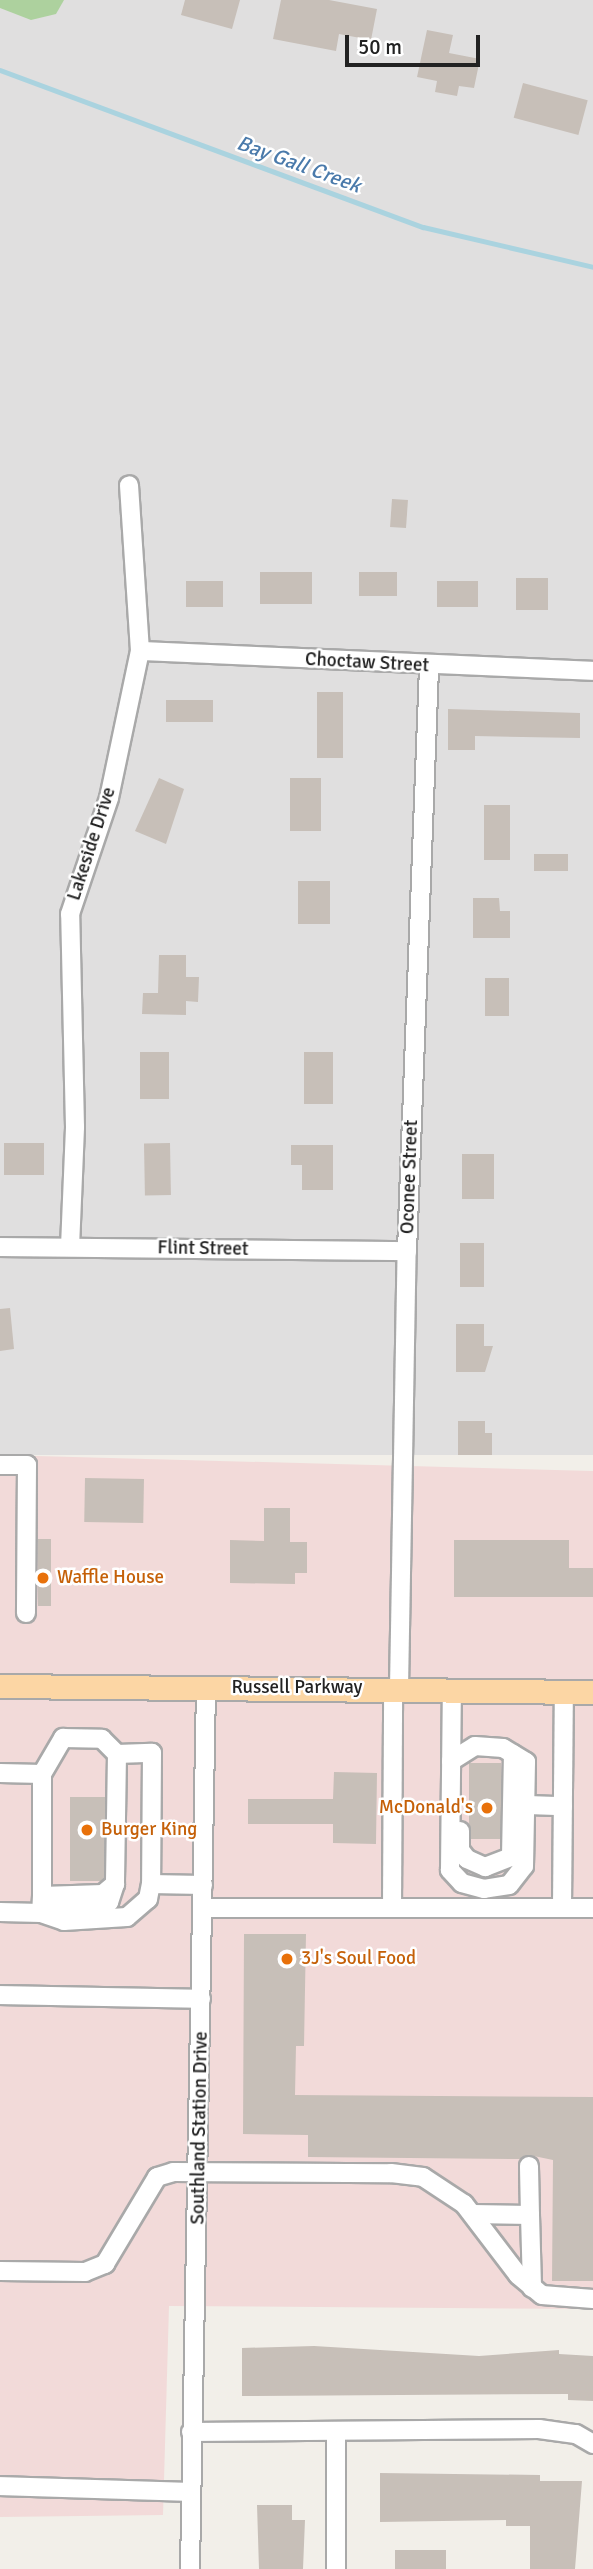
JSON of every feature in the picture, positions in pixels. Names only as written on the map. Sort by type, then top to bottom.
[{"type":"main road","name":"Russell Parkway","points":[[0,1686],[593,1692]]},
{"type":"street","name":"Lakeside Drive","points":[[70,1247],[75,1127],[70,914],[109,799],[140,651],[129,485]]},
{"type":"street","name":"Choctaw Street","points":[[140,651],[429,667],[593,671]]},
{"type":"street","name":"Oconee Street","points":[[392,1908],[407,1251],[429,667]]},
{"type":"street","name":"Flint Street","points":[[0,1247],[407,1251]]},
{"type":"street","points":[[0,1465],[27,1465],[26,1613]]},
{"type":"street","name":"Southland Station Drive","points":[[190,2569],[191,2432],[199,2175],[205,1688]]},
{"type":"street","points":[[451,1767],[475,1746],[513,1754],[526,1762],[528,1805],[524,1866],[509,1885],[498,1888],[462,1883],[450,1870],[451,1767],[452,1689]]},
{"type":"street","points":[[562,1908],[564,1691]]},
{"type":"street","points":[[0,1912],[45,1902],[103,1894],[115,1884],[117,1754],[102,1739],[62,1738],[42,1774],[45,1902],[64,1921],[127,1917],[148,1899],[151,1884],[152,1753],[117,1754]]},
{"type":"street","points":[[451,1767],[462,1782],[460,1850],[485,1867],[499,1865],[511,1857],[513,1754]]},
{"type":"street","points":[[0,1773],[42,1774]]},
{"type":"street","points":[[528,1805],[563,1806]]},
{"type":"street","points":[[462,1883],[462,1908]]},
{"type":"street","points":[[151,1884],[203,1885]]},
{"type":"street","points":[[498,1888],[498,1908]]},
{"type":"street","points":[[203,1908],[593,1908]]},
{"type":"street","points":[[0,1995],[201,1999]]},
{"type":"street","points":[[528,2166],[532,2288]]},
{"type":"street","points":[[0,2271],[85,2272],[105,2264],[157,2177],[423,2177],[473,2214],[532,2288],[561,2300],[593,2299]]},
{"type":"street","points":[[473,2214],[530,2215]]},
{"type":"street","points":[[191,2432],[539,2429],[576,2434],[593,2444]]},
{"type":"street","points":[[336,2432],[336,2569]]},
{"type":"street","points":[[0,2486],[191,2492]]},
{"type":"shaded area","points":[[0,0],[593,0],[593,1455],[0,1455]]},
{"type":"shaded area","points":[[0,1455],[593,1471],[593,2309],[169,2306],[163,2515],[0,2517]]},
{"type":"green space","points":[[0,0],[64,0],[56,14],[31,20],[0,8]]},
{"type":"building","points":[[185,0],[240,0],[232,29],[181,15]]},
{"type":"building","points":[[281,0],[329,0],[377,9],[371,40],[339,34],[336,51],[273,39]]},
{"type":"building","points":[[427,30],[453,35],[449,53],[480,59],[474,88],[459,86],[457,96],[435,92],[437,81],[417,77]]},
{"type":"building","points":[[523,83],[588,100],[578,135],[514,118]]},
{"type":"building","points":[[392,499],[408,500],[406,528],[390,527]]},
{"type":"building","points":[[260,572],[312,572],[312,604],[260,604]]},
{"type":"building","points":[[359,572],[397,572],[397,596],[359,596]]},
{"type":"building","points":[[516,578],[548,578],[548,610],[516,610]]},
{"type":"building","points":[[186,581],[223,581],[223,607],[186,607]]},
{"type":"building","points":[[437,581],[478,581],[478,607],[437,607]]},
{"type":"building","points":[[317,692],[343,692],[343,758],[317,758]]},
{"type":"building","points":[[166,700],[213,700],[213,722],[166,722]]},
{"type":"building","points":[[448,709],[580,713],[580,738],[475,736],[475,750],[448,750]]},
{"type":"building","points":[[159,778],[184,789],[166,844],[135,831]]},
{"type":"building","points":[[290,778],[321,778],[321,831],[290,831]]},
{"type":"building","points":[[484,805],[510,805],[510,860],[484,860]]},
{"type":"building","points":[[534,854],[568,854],[568,871],[534,871]]},
{"type":"building","points":[[298,881],[330,881],[330,924],[298,924]]},
{"type":"building","points":[[473,898],[499,898],[500,911],[510,911],[510,938],[473,938]]},
{"type":"building","points":[[159,955],[186,955],[186,977],[199,977],[198,1002],[186,1001],[186,1015],[142,1014],[143,993],[158,993]]},
{"type":"building","points":[[485,978],[509,978],[509,1016],[485,1016]]},
{"type":"building","points":[[140,1052],[169,1052],[169,1099],[140,1099]]},
{"type":"building","points":[[304,1052],[333,1052],[333,1104],[304,1104]]},
{"type":"building","points":[[4,1143],[44,1143],[44,1175],[4,1175]]},
{"type":"building","points":[[144,1143],[170,1143],[171,1195],[145,1195]]},
{"type":"building","points":[[291,1145],[333,1145],[333,1190],[302,1190],[302,1165],[291,1165]]},
{"type":"building","points":[[462,1154],[494,1154],[494,1199],[462,1199]]},
{"type":"building","points":[[460,1243],[484,1243],[484,1287],[460,1287]]},
{"type":"building","points":[[10,1308],[14,1349],[0,1351],[0,1309]]},
{"type":"building","points":[[456,1324],[484,1324],[484,1346],[493,1346],[485,1372],[456,1372]]},
{"type":"building","points":[[458,1421],[485,1421],[485,1433],[492,1433],[492,1455],[458,1455]]},
{"type":"building","points":[[85,1478],[144,1479],[143,1523],[84,1522]]},
{"type":"building","points":[[264,1508],[290,1508],[290,1542],[307,1542],[307,1573],[295,1573],[295,1584],[230,1583],[230,1540],[264,1541]]},
{"type":"building","points":[[38,1539],[51,1539],[51,1606],[38,1606]]},
{"type":"building","points":[[454,1540],[569,1540],[569,1568],[593,1568],[593,1597],[454,1597]]},
{"type":"building","points":[[469,1763],[501,1763],[501,1839],[469,1839]]},
{"type":"building","points":[[334,1772],[377,1773],[376,1844],[333,1843],[333,1824],[248,1824],[248,1799],[333,1799]]},
{"type":"building","points":[[70,1797],[105,1797],[105,1881],[70,1881]]},
{"type":"building","points":[[244,1934],[306,1934],[304,2046],[296,2046],[295,2095],[593,2097],[593,2281],[552,2281],[553,2160],[529,2155],[520,2159],[308,2157],[308,2135],[243,2134]]},
{"type":"building","points":[[314,2346],[479,2356],[559,2350],[559,2354],[593,2356],[593,2401],[568,2400],[568,2394],[242,2396],[242,2348]]},
{"type":"building","points":[[380,2473],[540,2475],[540,2481],[582,2481],[575,2569],[530,2569],[530,2526],[506,2526],[506,2520],[380,2522]]},
{"type":"building","points":[[257,2505],[292,2505],[292,2520],[305,2520],[303,2569],[259,2569]]},
{"type":"building","points":[[395,2550],[446,2550],[446,2569],[395,2569]]},
{"type":"waterway","name":"Bay Gall Creek","points":[[0,70],[423,227],[593,267]]},
{"type":"place","name":"Waffle House","points":[[43,1578]]},
{"type":"place","name":"McDonald's","points":[[487,1808]]},
{"type":"place","name":"Burger King","points":[[87,1830]]},
{"type":"place","name":"3J's Soul Food","points":[[287,1959]]}]
